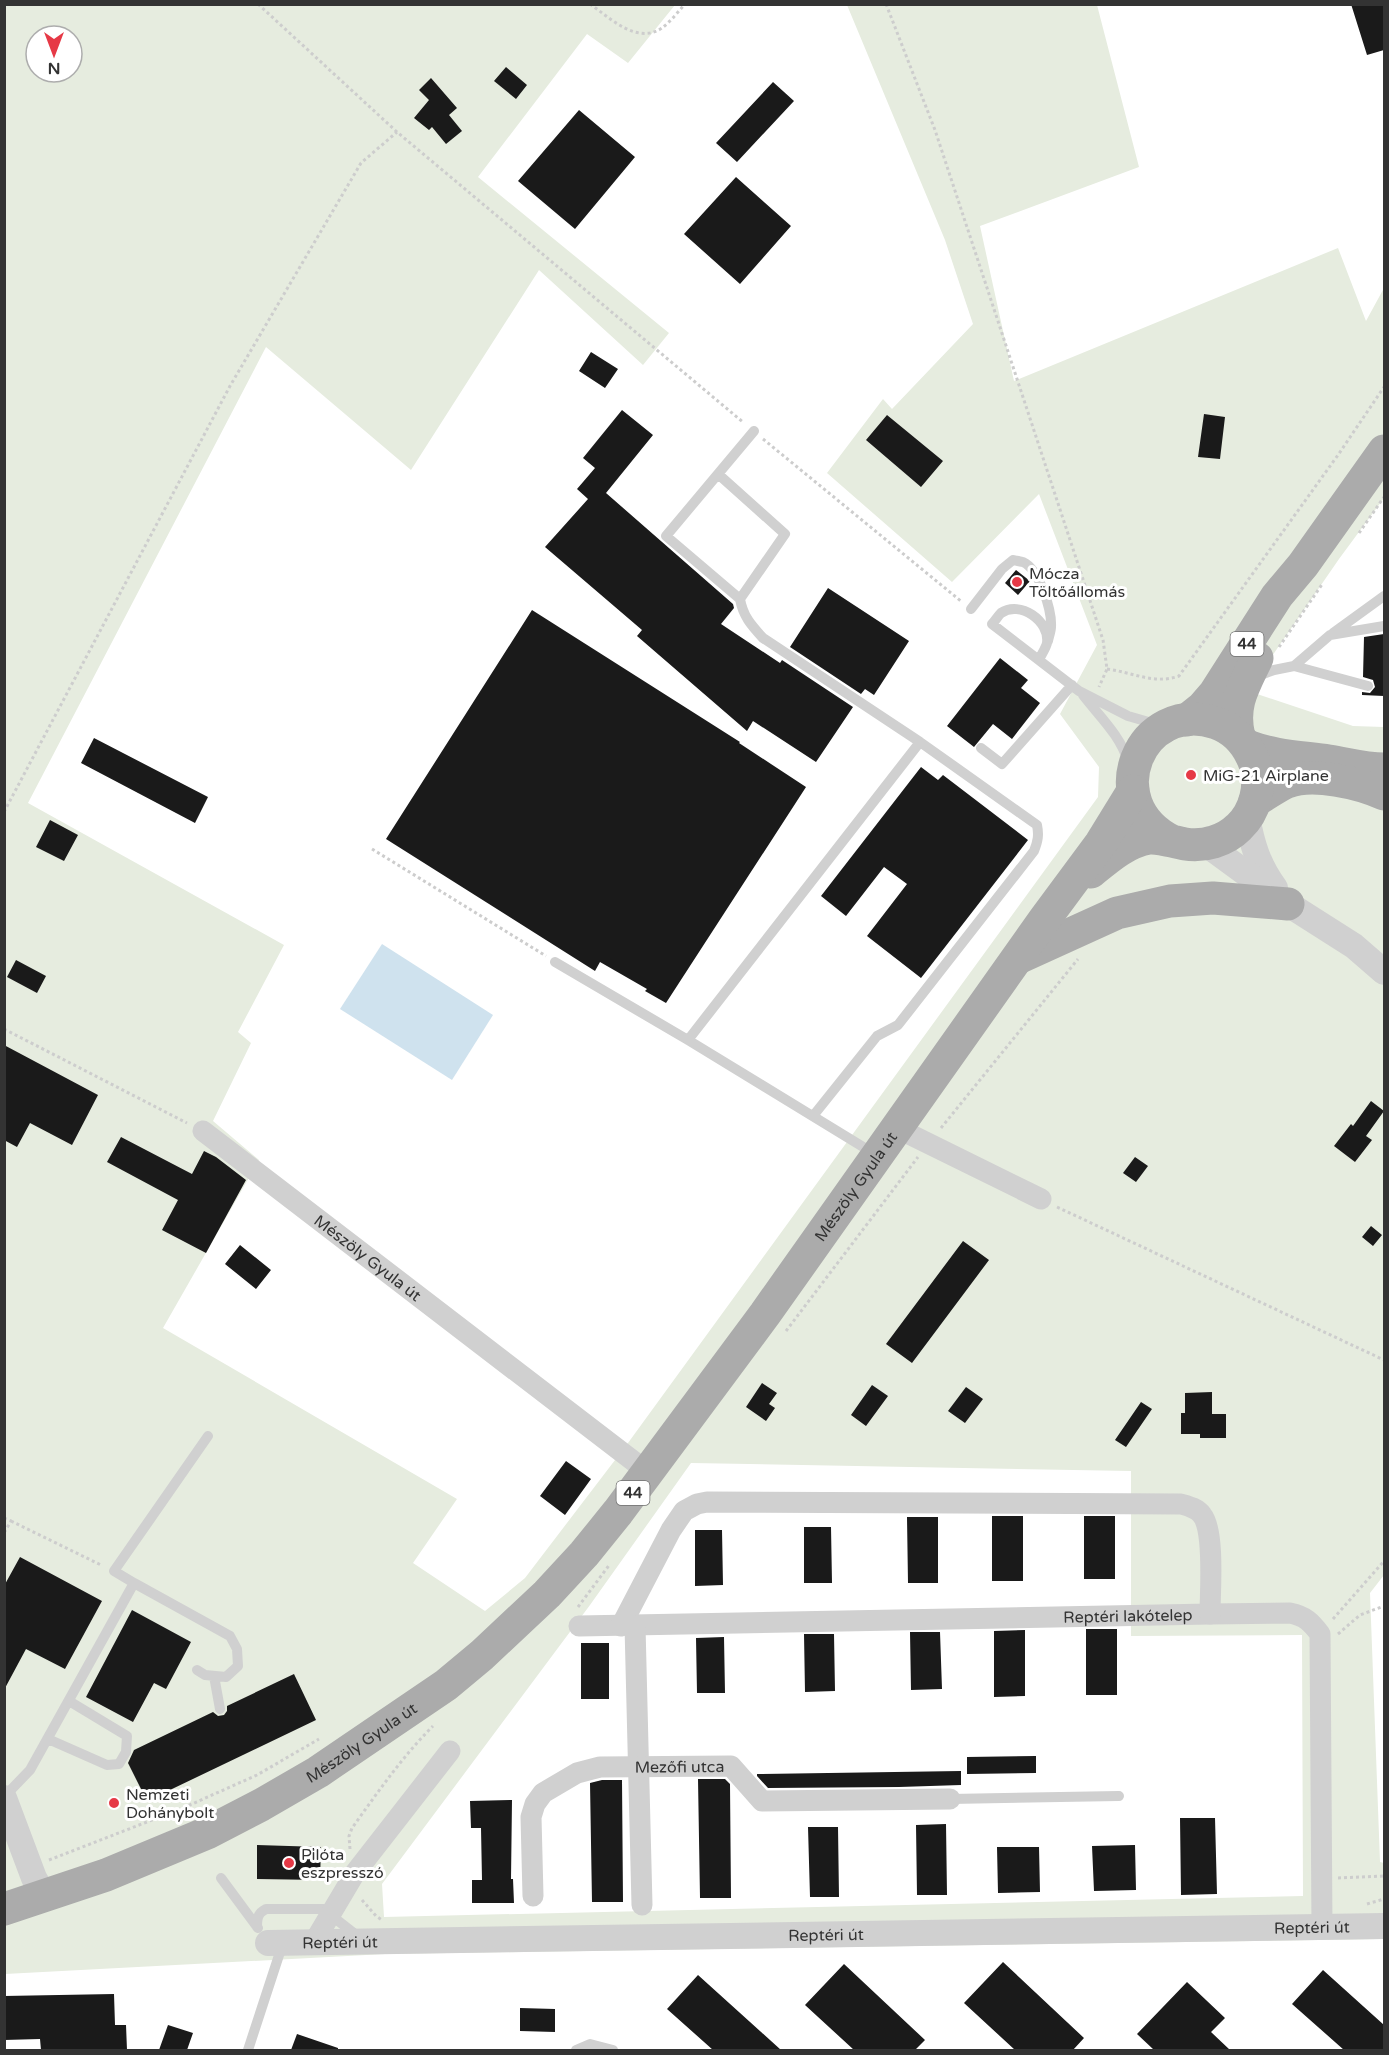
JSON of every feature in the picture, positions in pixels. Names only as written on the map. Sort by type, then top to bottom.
[{"type":"main road","name":"Mészöly Gyula út","points":[[1060,899],[1113,853],[1150,838],[1184,844],[1206,844],[1229,835],[1251,809],[1258,780],[1257,769],[1235,722],[1237,703],[1260,675],[1314,572],[1384,451]]},
{"type":"main road","name":"Mészöly Gyula út","points":[[1172,841],[1148,824],[1135,804],[1132,784],[1135,761],[1141,749],[1148,740],[1202,708],[1215,693],[1278,596],[1314,572]]},
{"type":"main road","points":[[1176,723],[1207,720],[1219,724],[1243,741],[1285,756],[1366,769],[1384,769]]},
{"type":"main road","points":[[1251,809],[1288,782],[1306,779],[1340,780],[1375,789],[1384,794]]},
{"type":"main road","name":"Mészöly Gyula út","points":[[36,1880],[77,1880],[106,1875],[207,1833],[261,1805],[327,1766],[446,1685],[547,1594],[584,1554],[648,1473],[765,1314],[1101,843],[1132,784]]},
{"type":"main road","points":[[1018,958],[1117,913],[1170,901],[1213,898],[1288,904]]},
{"type":"main road","points":[[4,1909],[36,1880]]},
{"type":"street","points":[[1251,809],[1253,848],[1260,865],[1288,904]]},
{"type":"street","points":[[1206,844],[1288,904],[1339,936],[1384,972]]},
{"type":"street","points":[[897,1128],[1041,1199]]},
{"type":"street","name":"Mészöly Gyula út","points":[[203,1131],[648,1473]]},
{"type":"street","points":[[642,1905],[639,1767],[628,1626],[671,1530],[684,1511],[697,1504],[707,1502],[1181,1504],[1202,1515],[1207,1526],[1210,1543],[1209,1614]]},
{"type":"street","name":"Reptéri lakótelep","points":[[575,1621],[628,1626],[1290,1613],[1301,1615],[1311,1622],[1320,1643]]},
{"type":"street","points":[[1320,1643],[1322,1928]]},
{"type":"street","points":[[314,1942],[355,1873],[450,1751]]},
{"type":"street","name":"Mezőfi utca","points":[[533,1896],[531,1817],[535,1804],[543,1793],[577,1773],[600,1767],[731,1766],[762,1801],[950,1799]]},
{"type":"street","points":[[4,1797],[36,1880]]},
{"type":"street","name":"Reptéri út","points":[[269,1937],[314,1942],[1384,1926]]},
{"type":"lane","points":[[754,431],[666,536],[740,599],[743,613],[763,638],[920,742],[1036,825],[1038,842],[1034,851],[898,1025],[877,1036],[813,1116]]},
{"type":"lane","points":[[718,474],[785,534],[740,599]]},
{"type":"lane","points":[[971,609],[1002,569],[1013,560],[1029,567],[1042,587],[1050,612],[1052,628],[1039,660]]},
{"type":"lane","points":[[1260,675],[1294,666],[1330,635],[1384,596]]},
{"type":"lane","points":[[1047,644],[1046,633],[1040,622],[1032,614],[1022,610],[1002,613],[992,624],[1076,688],[1095,699],[1128,716],[1176,723]]},
{"type":"lane","points":[[1330,635],[1384,626]]},
{"type":"lane","points":[[1294,666],[1368,686]]},
{"type":"lane","points":[[981,748],[1002,764],[1076,688]]},
{"type":"lane","points":[[1076,688],[1113,734],[1125,753],[1132,784]]},
{"type":"lane","points":[[687,1040],[920,742]]},
{"type":"lane","points":[[555,962],[877,1155]]},
{"type":"lane","points":[[197,1670],[204,1675],[226,1677],[238,1666],[237,1649],[230,1636],[114,1571],[208,1436]]},
{"type":"lane","points":[[4,1797],[30,1770],[134,1583]]},
{"type":"lane","points":[[214,1676],[220,1709]]},
{"type":"lane","points":[[48,1739],[107,1765],[119,1764],[126,1752],[127,1736],[69,1701]]},
{"type":"lane","points":[[950,1799],[1119,1796]]},
{"type":"lane","points":[[221,1878],[269,1937]]},
{"type":"lane","points":[[248,2050],[269,1937],[257,1916],[266,1909],[323,1910],[364,1941]]},
{"type":"lane","points":[[576,2050],[590,2044],[613,2050]]},
{"type":"path","points":[[258,4],[397,132],[971,609]]},
{"type":"path","points":[[590,4],[627,30],[640,33],[654,32],[663,27],[685,4]]},
{"type":"path","points":[[886,4],[935,130],[1103,640],[1107,669],[1095,699]]},
{"type":"path","points":[[4,812],[230,386],[361,163],[397,132]]},
{"type":"path","points":[[1107,669],[1154,680],[1168,680],[1179,676],[1338,455],[1384,387]]},
{"type":"path","points":[[1260,675],[1274,654],[1314,572]]},
{"type":"path","points":[[372,849],[555,962]]},
{"type":"path","points":[[779,1340],[928,1144],[1084,951]]},
{"type":"path","points":[[4,1029],[203,1131]]},
{"type":"path","points":[[1041,1199],[1384,1360]]},
{"type":"path","points":[[4,1518],[114,1571]]},
{"type":"path","points":[[4,1533],[11,1521]]},
{"type":"path","points":[[575,1621],[615,1558]]},
{"type":"path","points":[[1320,1643],[1384,1561]]},
{"type":"path","points":[[1320,1643],[1360,1615],[1384,1606]]},
{"type":"path","points":[[355,1873],[349,1836],[352,1828],[413,1745],[435,1724]]},
{"type":"path","points":[[36,1880],[172,1812],[257,1775],[322,1738]]},
{"type":"path","points":[[1321,1878],[1384,1876]]},
{"type":"shaded area","points":[[5,5],[675,5],[628,63],[587,34],[478,177],[669,333],[643,365],[539,270],[411,470],[266,347],[28,803],[284,945],[238,1032],[251,1043],[213,1121],[259,1160],[163,1328],[457,1499],[413,1563],[485,1611],[525,1578],[628,1443],[1098,797],[1099,767],[1060,714],[1097,645],[1039,494],[952,582],[827,473],[883,399],[892,409],[973,324],[945,240],[847,5],[1097,5],[1139,167],[980,226],[1014,381],[1338,248],[1366,321],[1384,288],[1384,498],[1248,691],[1353,726],[1384,727],[1384,1575],[1370,1593],[1380,1862],[1384,1863],[1384,1939],[385,1954],[5,1974]],"holes":[[[691,1463],[1131,1471],[1131,1636],[1302,1635],[1303,1896],[384,1917],[382,1884],[590,1605]]]},
{"type":"water","points":[[382,944],[493,1015],[452,1080],[340,1009]]},
{"type":"building","points":[[1351,4],[1384,4],[1384,50],[1367,55]]},
{"type":"building","points":[[506,67],[527,85],[516,99],[494,81]]},
{"type":"building","points":[[431,78],[457,108],[449,115],[462,131],[446,144],[432,127],[429,130],[414,118],[429,100],[419,90]]},
{"type":"building","points":[[773,82],[794,101],[737,162],[716,143]]},
{"type":"building","points":[[579,110],[635,157],[575,229],[518,181]]},
{"type":"building","points":[[736,177],[791,226],[740,284],[684,234]]},
{"type":"building","points":[[591,352],[618,369],[605,388],[579,371]]},
{"type":"building","points":[[622,410],[653,435],[606,493],[733,604],[734,608],[721,624],[780,663],[782,660],[853,707],[816,762],[753,721],[747,731],[637,636],[642,630],[545,547],[588,499],[577,489],[595,468],[583,458]]},
{"type":"building","points":[[1204,414],[1225,417],[1220,459],[1198,457]]},
{"type":"building","points":[[887,415],[943,461],[921,487],[866,440]]},
{"type":"building","name":"Mócza Töltőállomás","points":[[1016,570],[1030,581],[1018,595],[1005,583]]},
{"type":"building","points":[[828,588],[909,641],[874,695],[865,689],[861,694],[790,647]]},
{"type":"building","points":[[532,610],[740,742],[806,787],[666,1003],[645,991],[647,989],[600,962],[595,971],[386,839]]},
{"type":"building","points":[[1384,634],[1384,696],[1362,695],[1362,692],[1370,693],[1375,687],[1373,680],[1363,677],[1364,637]]},
{"type":"building","points":[[1000,658],[1028,680],[1021,688],[1040,703],[1012,739],[993,724],[974,747],[947,726]]},
{"type":"building","points":[[94,738],[208,797],[195,823],[81,763]]},
{"type":"building","points":[[921,767],[938,780],[943,775],[1028,840],[921,978],[867,936],[907,884],[884,867],[846,916],[821,896]]},
{"type":"building","points":[[50,820],[78,835],[64,861],[36,847]]},
{"type":"building","points":[[16,960],[46,976],[37,993],[7,977]]},
{"type":"building","points":[[4,1045],[98,1095],[72,1145],[30,1123],[17,1147],[4,1140]]},
{"type":"building","points":[[1371,1101],[1384,1111],[1366,1136],[1372,1140],[1355,1162],[1334,1146],[1351,1124],[1353,1126]]},
{"type":"building","points":[[121,1137],[192,1174],[204,1151],[216,1157],[246,1180],[206,1253],[162,1230],[178,1200],[107,1162]]},
{"type":"building","points":[[1135,1157],[1148,1166],[1136,1182],[1123,1173]]},
{"type":"building","points":[[1371,1226],[1382,1235],[1373,1246],[1362,1237]]},
{"type":"building","points":[[963,1241],[989,1260],[912,1363],[886,1344]]},
{"type":"building","points":[[240,1245],[271,1270],[256,1289],[225,1264]]},
{"type":"building","points":[[762,1383],[777,1393],[769,1404],[775,1408],[766,1421],[746,1407]]},
{"type":"building","points":[[872,1385],[888,1396],[866,1426],[851,1415]]},
{"type":"building","points":[[966,1387],[983,1399],[965,1423],[948,1411]]},
{"type":"building","points":[[1212,1392],[1212,1414],[1226,1414],[1226,1438],[1200,1438],[1200,1434],[1181,1434],[1181,1413],[1185,1413],[1185,1393]]},
{"type":"building","points":[[1141,1402],[1152,1409],[1126,1447],[1115,1440]]},
{"type":"building","points":[[566,1461],[591,1479],[565,1515],[540,1496]]},
{"type":"building","points":[[992,1516],[1023,1516],[1023,1581],[992,1581]]},
{"type":"building","points":[[1084,1516],[1115,1516],[1115,1579],[1084,1579]]},
{"type":"building","points":[[907,1517],[938,1517],[938,1583],[908,1583]]},
{"type":"building","points":[[804,1527],[831,1527],[832,1583],[804,1583]]},
{"type":"building","points":[[695,1530],[722,1530],[723,1585],[695,1586]]},
{"type":"building","points":[[20,1557],[102,1601],[65,1669],[26,1649],[4,1690],[4,1586]]},
{"type":"building","points":[[132,1610],[191,1642],[166,1689],[154,1683],[133,1722],[86,1697]]},
{"type":"building","points":[[1086,1629],[1117,1629],[1117,1695],[1086,1695]]},
{"type":"building","points":[[1025,1630],[1025,1696],[994,1697],[994,1631]]},
{"type":"building","points":[[910,1632],[940,1632],[942,1689],[911,1690]]},
{"type":"building","points":[[804,1634],[834,1634],[835,1691],[805,1692]]},
{"type":"building","points":[[724,1637],[725,1693],[697,1693],[696,1638]]},
{"type":"building","points":[[581,1643],[609,1643],[609,1699],[581,1699]]},
{"type":"building","points":[[294,1674],[316,1720],[147,1801],[128,1763],[134,1750],[213,1712],[218,1716],[224,1715],[227,1706]]},
{"type":"building","points":[[1036,1756],[1036,1773],[967,1774],[967,1757]]},
{"type":"building","points":[[961,1771],[961,1785],[899,1787],[768,1788],[757,1776],[757,1774]]},
{"type":"building","points":[[698,1779],[725,1779],[730,1784],[731,1898],[700,1898]]},
{"type":"building","points":[[602,1780],[622,1780],[623,1902],[592,1902],[590,1783]]},
{"type":"building","points":[[512,1800],[511,1879],[513,1879],[514,1903],[472,1903],[472,1880],[482,1880],[481,1828],[471,1828],[470,1801]]},
{"type":"building","points":[[1180,1818],[1215,1818],[1217,1894],[1181,1895]]},
{"type":"building","points":[[946,1824],[947,1895],[917,1895],[916,1825]]},
{"type":"building","points":[[808,1827],[838,1827],[839,1897],[810,1897]]},
{"type":"building","name":"Pilóta eszpresszó","points":[[257,1845],[321,1847],[320,1880],[257,1879]]},
{"type":"building","points":[[1135,1845],[1136,1890],[1094,1891],[1092,1846]]},
{"type":"building","points":[[997,1847],[1039,1847],[1040,1892],[998,1893]]},
{"type":"building","points":[[1003,1962],[1084,2038],[1073,2050],[1015,2050],[964,2003]]},
{"type":"building","points":[[844,1964],[925,2040],[915,2050],[854,2050],[805,2005]]},
{"type":"building","points":[[1323,1970],[1384,2025],[1384,2050],[1344,2050],[1292,2004]]},
{"type":"building","points":[[698,1975],[781,2050],[713,2050],[667,2009]]},
{"type":"building","points":[[1187,1982],[1225,2018],[1211,2032],[1230,2050],[1154,2050],[1137,2034]]},
{"type":"building","points":[[114,1994],[115,2025],[126,2025],[127,2050],[41,2050],[40,2039],[4,2040],[4,1996]]},
{"type":"building","points":[[520,2008],[555,2009],[555,2032],[520,2031]]},
{"type":"building","points":[[168,2025],[193,2033],[187,2050],[159,2050]]},
{"type":"building","points":[[297,2034],[338,2048],[338,2050],[291,2050]]},
{"type":"place","name":"Mócza Töltőállomás","points":[[1017,582]]},
{"type":"place","name":"MiG-21 Airplane","points":[[1191,775]]},
{"type":"place","name":"Nemzeti Dohánybolt","points":[[114,1803]]},
{"type":"place","name":"Pilóta eszpresszó","points":[[289,1863]]}]
